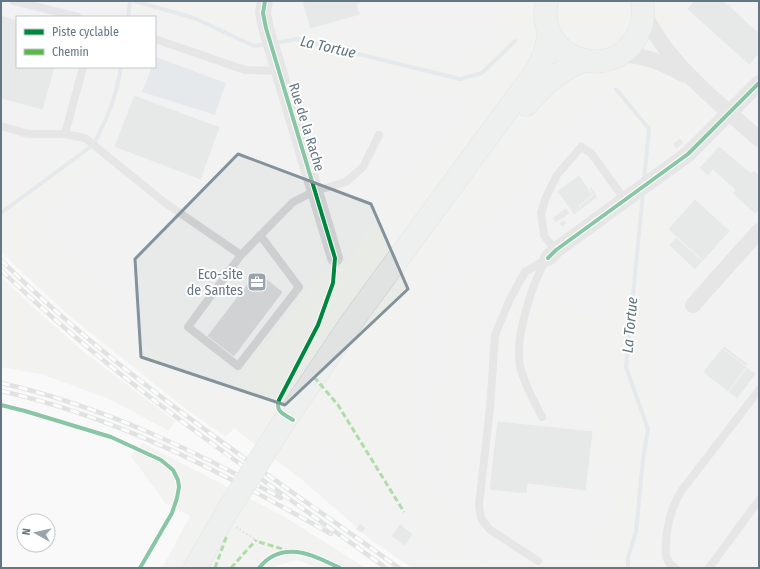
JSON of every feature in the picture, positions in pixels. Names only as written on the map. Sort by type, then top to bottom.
[{"type":"main road","points":[[544,13],[555,42],[563,50],[573,57],[584,60],[602,61],[619,55],[629,47],[637,36],[642,24],[642,6]]},
{"type":"main road","points":[[195,568],[231,518],[280,428],[353,320],[447,195],[480,146],[536,71],[545,53],[544,13]]},
{"type":"main road","points":[[447,195],[541,88],[565,69],[584,60]]},
{"type":"street","name":"Rue de la Rache","points":[[265,1],[263,13],[266,28],[335,258]]},
{"type":"street","points":[[642,6],[649,24],[661,42],[694,80],[759,139]]},
{"type":"street","points":[[619,55],[650,58],[694,80]]},
{"type":"street","points":[[552,254],[692,150],[759,83]]},
{"type":"street","points":[[693,305],[759,231]]},
{"type":"lane","points":[[14,1],[74,16]]},
{"type":"lane","points":[[156,39],[246,70],[277,65]]},
{"type":"lane","points":[[65,134],[83,68]]},
{"type":"lane","points":[[1,126],[28,134],[65,134],[85,138],[164,202],[241,255]]},
{"type":"lane","points":[[260,235],[299,287],[238,366],[188,326],[241,255],[260,235],[293,202],[315,191],[346,182],[363,167],[379,135]]},
{"type":"lane","points":[[552,254],[544,236],[541,213],[546,197],[556,175],[581,147],[591,153],[630,197]]},
{"type":"lane","points":[[542,417],[525,382],[520,366],[519,352],[520,336],[530,299],[540,270],[552,254]]},
{"type":"lane","points":[[538,561],[489,529],[481,518],[479,505],[490,408],[496,335],[510,299],[525,272],[552,254]]},
{"type":"lane","points":[[674,568],[668,561],[665,553],[668,520],[672,507],[682,490],[759,390]]},
{"type":"lane","points":[[709,568],[759,500]]},
{"type":"path","points":[[231,518],[259,542]]},
{"type":"highlighted area","points":[[238,154],[371,204],[408,289],[285,405],[141,357],[135,259]]},
{"type":"shaded area","points":[[1,1],[759,1],[759,568],[412,568],[371,540],[301,479],[191,395],[1,239]]},
{"type":"shaded area","points":[[97,1],[250,1],[264,53],[249,53],[227,45],[192,28],[156,18],[156,16],[150,16]]},
{"type":"shaded area","points":[[502,1],[523,1],[530,5],[539,23],[539,40],[528,71],[517,75],[485,118],[316,353],[255,444],[234,428],[226,437],[183,407],[73,319],[1,253],[1,204],[81,142],[98,162],[42,227],[69,256],[113,292],[100,309],[176,369],[182,377],[219,402],[320,274],[346,266],[370,226],[392,197],[450,131],[476,106],[388,72],[369,68],[312,71],[286,68],[279,33],[368,44],[447,64],[470,60],[507,28]]},
{"type":"shaded area","points":[[556,1],[633,1],[634,14],[625,38],[603,52],[577,48],[559,30],[555,8]]},
{"type":"shaded area","points":[[649,1],[675,1],[675,49],[652,19]]},
{"type":"shaded area","points":[[156,57],[226,83],[215,115],[142,92],[152,68],[156,68]]},
{"type":"shaded area","points":[[639,62],[653,67],[665,78],[702,102],[707,111],[704,124],[700,132],[688,142],[680,136],[671,144],[674,149],[638,175],[642,134],[598,93],[588,95],[514,190],[474,246],[462,235],[432,273],[419,300],[412,362],[417,467],[427,492],[457,518],[459,545],[486,568],[434,568],[424,529],[404,495],[369,504],[326,433],[301,478],[273,458],[313,397],[371,314],[431,232],[554,86],[570,73],[625,63]]},
{"type":"shaded area","points":[[112,68],[133,68],[122,106],[106,147],[90,132],[107,89]]},
{"type":"shaded area","points":[[663,194],[659,316],[659,392],[656,444],[644,568],[585,568],[595,521],[613,525],[620,466],[596,462],[602,407],[562,401],[555,398],[542,388],[535,376],[531,364],[529,351],[532,324],[543,285],[557,289],[552,303],[610,320],[622,263],[623,219],[626,211]]},
{"type":"shaded area","points":[[465,272],[487,283],[479,302],[470,332],[466,373],[467,440],[465,491],[454,479],[447,460],[443,440],[441,395],[448,328],[453,305]]},
{"type":"shaded area","points":[[1,276],[36,310],[84,352],[175,421],[169,431],[109,399],[44,375],[1,367]]},
{"type":"shaded area","points":[[519,297],[523,297],[523,305],[515,340],[517,377],[536,420],[515,418],[513,412],[514,388],[504,344],[509,324]]},
{"type":"shaded area","points":[[143,443],[285,517],[366,568],[317,568],[298,560],[269,568],[162,568],[190,516],[166,504],[130,455]]},
{"type":"building","points":[[302,1],[368,1],[357,4],[360,15],[310,29]]},
{"type":"building","points":[[694,1],[724,1],[759,33],[759,54],[749,65],[687,9]]},
{"type":"building","points":[[1,15],[16,20],[16,68],[55,68],[43,110],[1,99]]},
{"type":"building","points":[[134,95],[220,127],[201,180],[114,147]]},
{"type":"building","points":[[680,138],[684,143],[676,149],[673,144]]},
{"type":"building","points":[[719,146],[751,173],[754,170],[759,175],[759,210],[755,214],[732,193],[735,190],[713,170],[708,176],[699,168]]},
{"type":"building","points":[[579,175],[593,195],[579,206],[582,209],[574,215],[557,191]]},
{"type":"building","points":[[591,187],[598,197],[582,209],[579,206],[593,195],[589,188]]},
{"type":"building","points":[[695,199],[730,231],[703,261],[668,229]]},
{"type":"building","points":[[566,208],[570,213],[556,223],[552,218]]},
{"type":"building","points":[[564,220],[567,223],[562,227],[559,223]]},
{"type":"building","points":[[676,237],[703,261],[695,270],[669,245]]},
{"type":"building","points":[[257,271],[283,292],[234,357],[207,336]]},
{"type":"building","points":[[724,346],[748,364],[746,367],[722,348]]},
{"type":"building","points":[[722,348],[747,367],[728,392],[703,372]]},
{"type":"building","points":[[747,367],[756,374],[737,399],[728,392]]},
{"type":"building","points":[[497,421],[593,431],[586,491],[528,484],[527,494],[489,490]]},
{"type":"building","points":[[360,523],[366,528],[362,533],[356,529]]},
{"type":"building","points":[[400,524],[413,534],[405,546],[391,536]]},
{"type":"waterway","points":[[128,16],[130,1]]},
{"type":"waterway","name":"La Tortue","points":[[134,1],[194,18],[254,46],[267,44]]},
{"type":"waterway","name":"La Tortue","points":[[274,43],[297,39],[460,79],[482,73],[515,41]]},
{"type":"waterway","points":[[1,213],[93,145],[111,107],[121,68]]},
{"type":"waterway","name":"La Tortue","points":[[616,89],[649,129],[644,180]]},
{"type":"waterway","name":"La Tortue","points":[[628,568],[628,558],[636,532],[643,459],[648,429],[626,367],[643,193]]},
{"type":"railway","points":[[1,260],[47,303],[95,344],[194,422],[399,568]]},
{"type":"railway","points":[[1,270],[92,351],[139,389],[237,462],[386,568]]},
{"type":"railway","points":[[1,383],[75,404],[145,431],[179,446],[281,498]]},
{"type":"railway","points":[[1,391],[45,402],[130,432],[171,450],[252,490],[331,534]]},
{"type":"marked path","points":[[314,377],[338,405],[404,512]]},
{"type":"marked path","points":[[215,568],[227,535]]},
{"type":"marked path","points":[[231,568],[256,540]]},
{"type":"marked path","points":[[259,542],[286,550]]},
{"type":"cycle path","points":[[265,1],[263,13],[266,28],[335,258],[333,283],[318,325],[279,400],[279,410],[293,420]]},
{"type":"cycle path","points":[[548,258],[556,250],[688,154],[759,83]]},
{"type":"cycle path","points":[[1,405],[111,437],[161,460],[173,470],[178,480],[179,487],[172,513],[140,568]]},
{"type":"cycle path","points":[[259,568],[268,559],[278,554],[288,552],[298,552],[319,558],[340,568]]},
{"type":"place","name":"Eco-site de Santes","points":[[257,282]]}]
